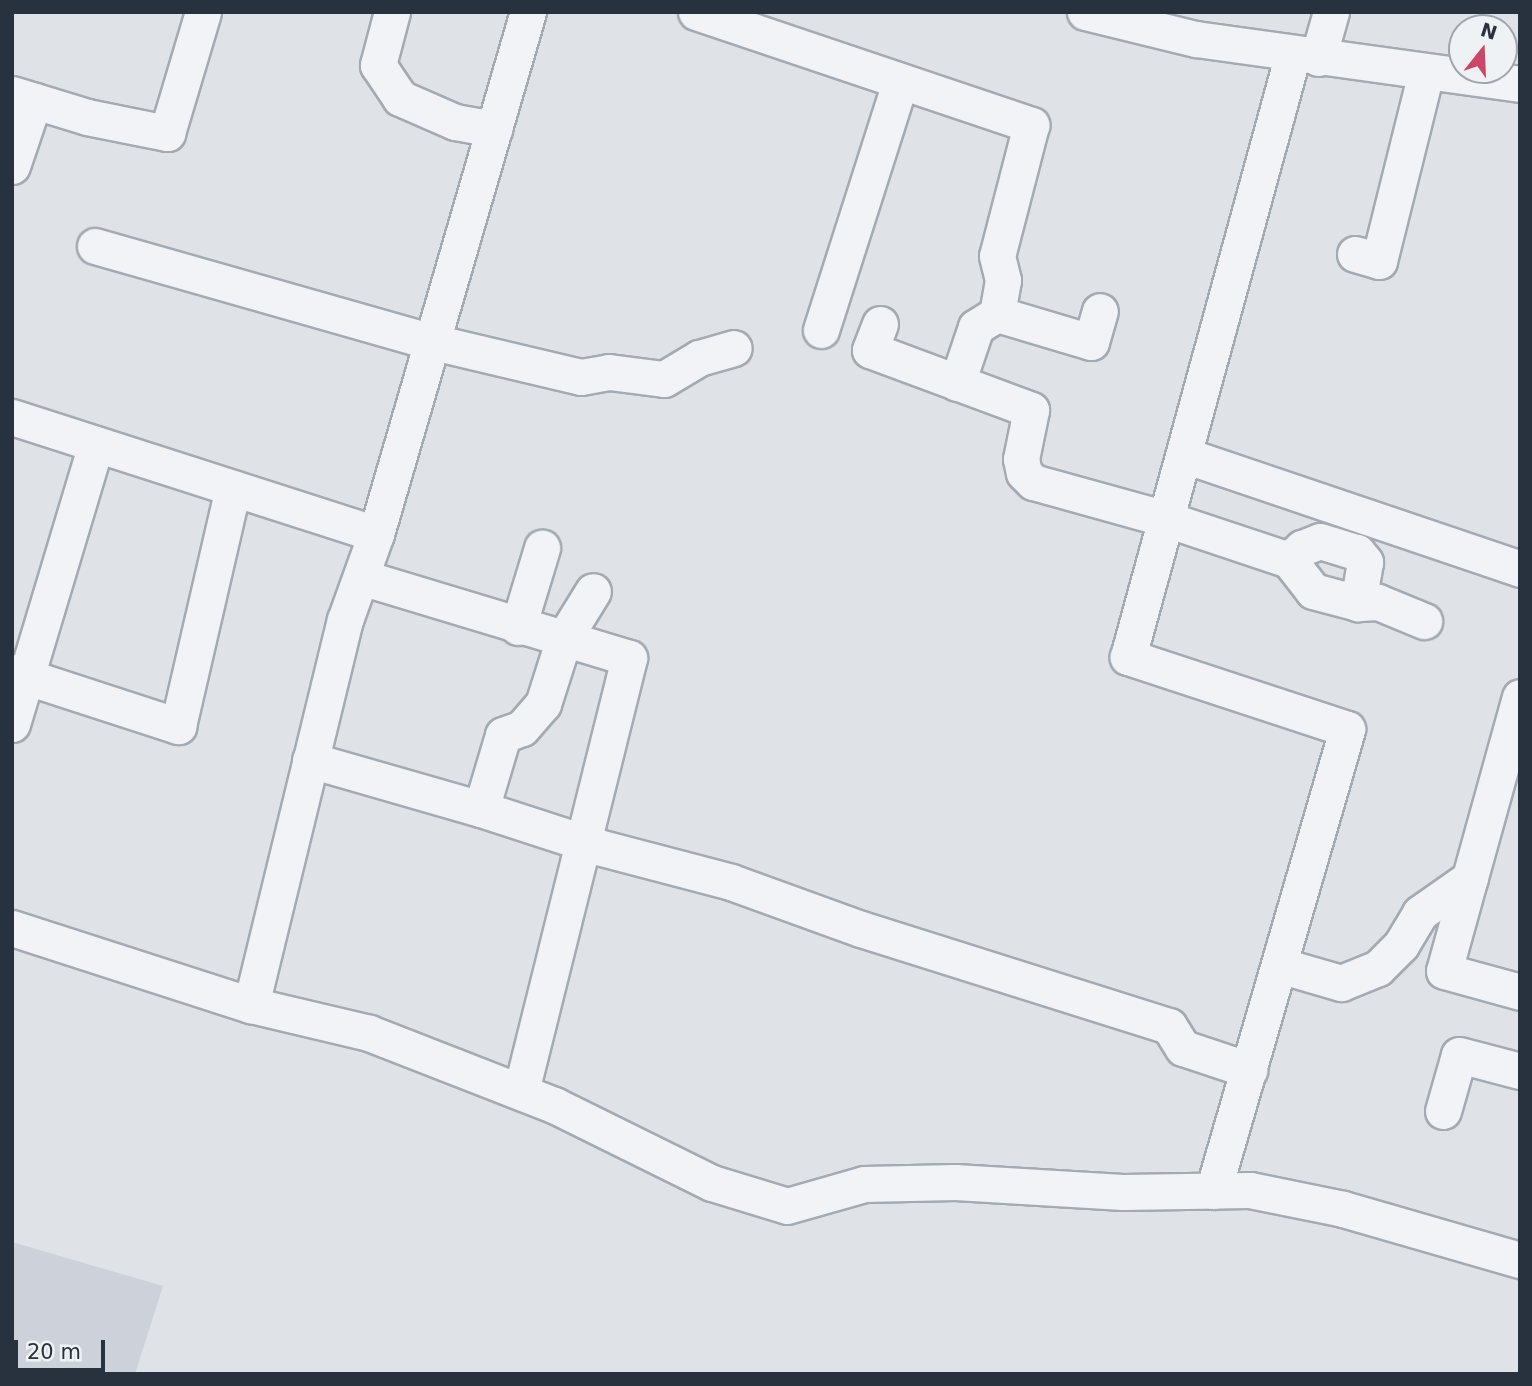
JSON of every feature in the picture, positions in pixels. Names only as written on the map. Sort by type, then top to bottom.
[{"type":"street","points":[[12,166],[23,97],[167,132],[203,12]]},
{"type":"street","points":[[391,12],[378,65],[400,98],[455,122],[494,129]]},
{"type":"street","points":[[251,1005],[310,760],[360,577],[376,534],[528,12]]},
{"type":"street","points":[[696,12],[1031,125],[997,256],[1003,280],[997,314],[976,327],[957,383]]},
{"type":"street","points":[[1086,12],[1196,39],[1520,84]]},
{"type":"street","points":[[1213,1191],[1348,729],[1128,657],[1184,455],[1306,56],[1331,12]]},
{"type":"street","points":[[1355,254],[1379,261],[1426,72]]},
{"type":"street","points":[[821,330],[900,82]]},
{"type":"street","points":[[95,246],[433,342],[581,377],[609,372],[664,379],[699,358],[734,348]]},
{"type":"street","points":[[997,314],[1091,342],[1100,311]]},
{"type":"street","points":[[880,324],[870,349],[1031,410],[1021,458],[1024,473],[1033,482],[1166,519],[1289,560],[1313,591],[1358,603],[1378,602],[1424,621]]},
{"type":"street","points":[[12,417],[376,534]]},
{"type":"street","points":[[12,724],[19,674],[96,444]]},
{"type":"street","points":[[1184,455],[1520,569]]},
{"type":"street","points":[[19,674],[178,726],[233,488]]},
{"type":"street","points":[[1289,560],[1302,548],[1320,541],[1357,552],[1365,562],[1358,603]]},
{"type":"street","points":[[518,627],[542,548]]},
{"type":"street","points":[[360,577],[518,627],[610,649],[629,658],[521,1092]]},
{"type":"street","points":[[481,808],[503,735],[522,728],[543,705],[564,638],[593,591]]},
{"type":"street","points":[[1520,697],[1444,971],[1520,992]]},
{"type":"street","points":[[310,760],[481,808],[582,842],[730,882],[861,929],[1169,1026],[1183,1048],[1249,1070]]},
{"type":"street","points":[[1279,965],[1341,983],[1378,968],[1401,944],[1420,913],[1470,878]]},
{"type":"street","points":[[12,928],[251,1005],[369,1033],[521,1092],[712,1183],[787,1206],[864,1184],[1250,1190],[1343,1209],[1520,1260]]},
{"type":"street","points":[[1443,1111],[1459,1055],[1520,1071]]},
{"type":"shaded area","points":[[12,1242],[163,1286],[135,1374],[12,1374]]}]
